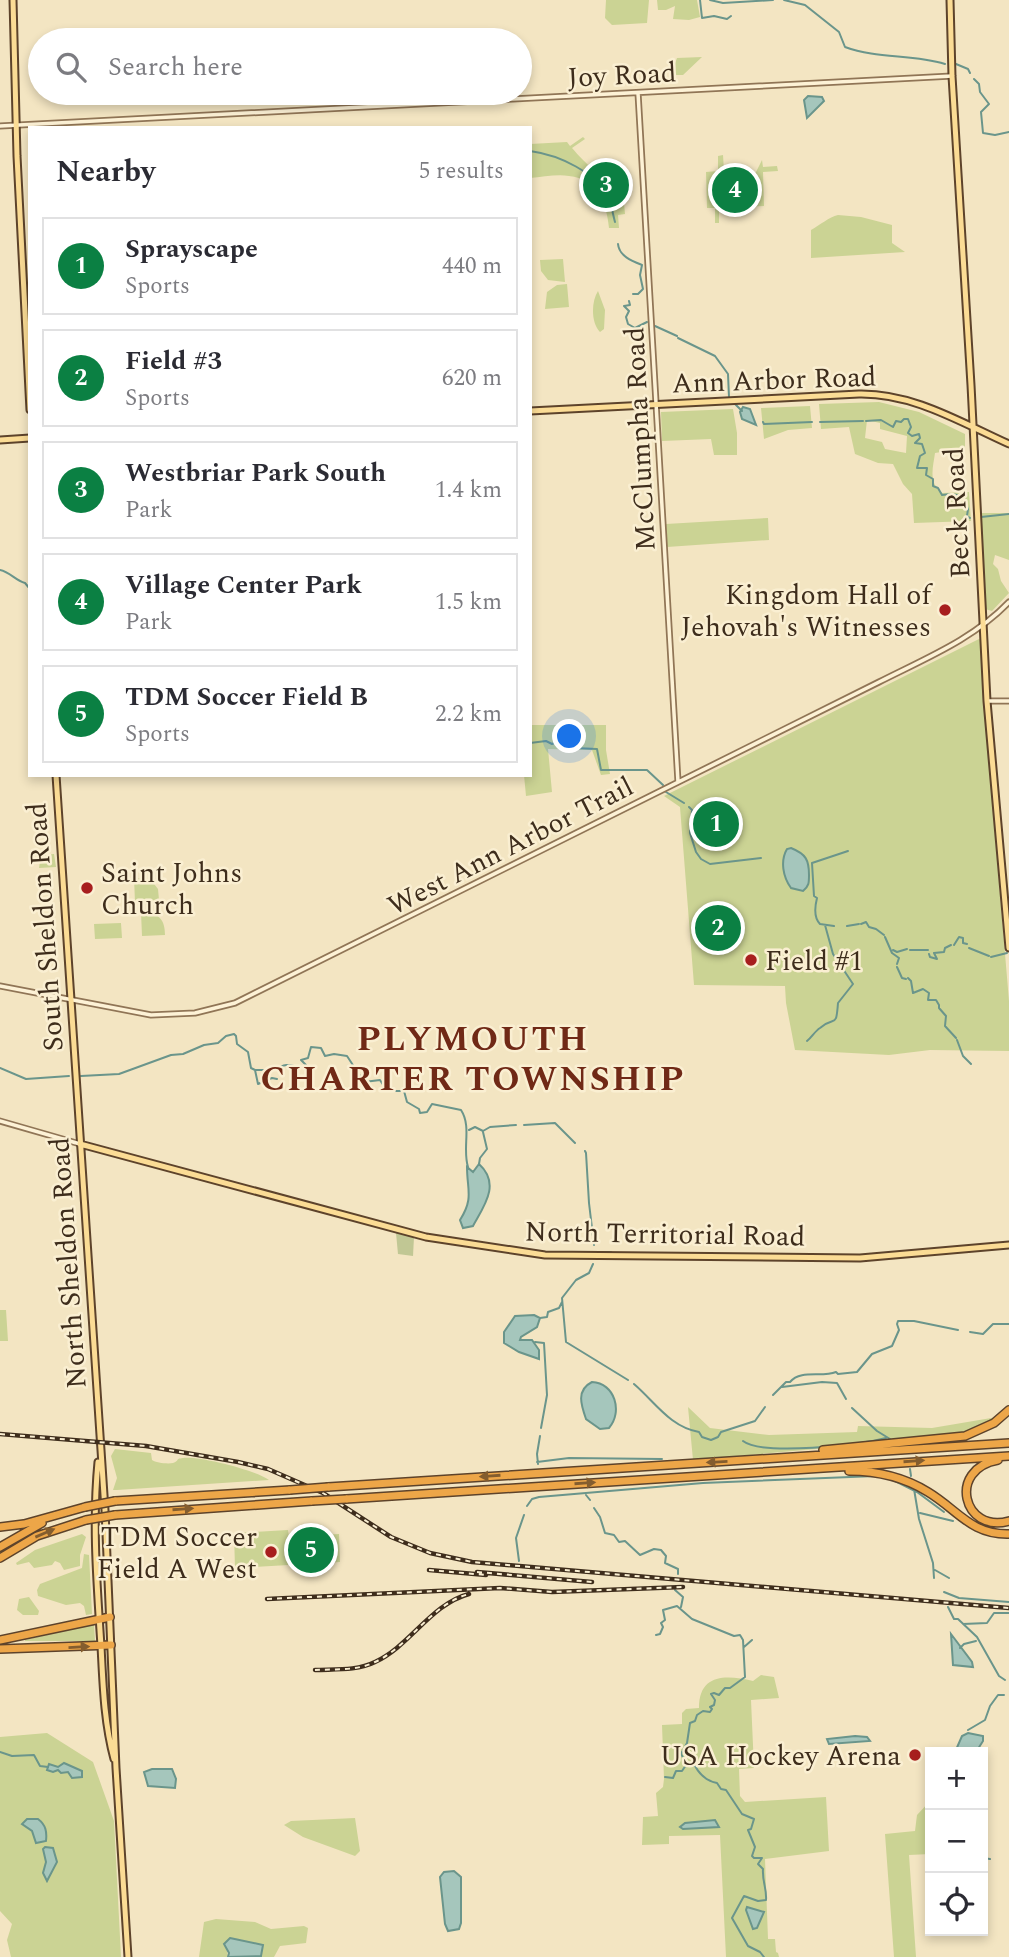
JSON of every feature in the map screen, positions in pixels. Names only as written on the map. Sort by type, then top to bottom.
[{"type":"highway","points":[[741,1461],[760,1456],[965,1436],[994,1423],[1009,1410]]},
{"type":"highway","points":[[0,1527],[23,1524],[115,1501],[1009,1443]]},
{"type":"highway","points":[[0,1559],[47,1532],[115,1514],[1009,1457]]},
{"type":"highway","points":[[1009,1457],[976,1469],[969,1479],[966,1493],[972,1510],[982,1520],[997,1523],[1009,1521]]},
{"type":"highway","points":[[797,1470],[860,1471],[895,1476],[929,1492],[977,1529],[993,1535],[1009,1534]]},
{"type":"highway","points":[[0,1546],[31,1528],[68,1512]]},
{"type":"highway","points":[[0,1640],[99,1618],[110,1618]]},
{"type":"highway","points":[[0,1635],[40,1631]]},
{"type":"highway","points":[[0,1650],[111,1645]]},
{"type":"main road","points":[[13,0],[28,369]]},
{"type":"main road","name":"Beck Road","points":[[950,0],[987,701],[1009,948]]},
{"type":"main road","name":"Ann Arbor Road","points":[[532,411],[859,394],[888,395],[914,401],[1009,444]]},
{"type":"main road","points":[[0,440],[28,438]]},
{"type":"main road","name":"South Sheldon Road","points":[[56,777],[75,1076]]},
{"type":"main road","name":"North Sheldon Road","points":[[75,1076],[106,1530],[116,1768],[128,1957]]},
{"type":"main road","name":"North Territorial Road","points":[[80,1144],[420,1235],[545,1255],[860,1258],[1009,1245]]},
{"type":"main road","name":"North Sheldon Road","points":[[99,1448],[94,1528],[96,1584],[104,1699],[116,1768]]},
{"type":"main road","points":[[94,1528],[100,1525],[106,1530]]},
{"type":"main road","points":[[94,1535],[99,1564],[107,1563]]},
{"type":"main road","points":[[96,1584],[99,1575],[104,1576],[107,1583]]},
{"type":"main road","points":[[101,1658],[106,1656],[112,1660]]},
{"type":"main road","points":[[104,1699],[114,1696]]},
{"type":"street","name":"Joy Road","points":[[532,98],[952,76]]},
{"type":"street","name":"McClumpha Road","points":[[638,93],[678,782]]},
{"type":"street","name":"Joy Road","points":[[0,126],[362,105]]},
{"type":"street","name":"West Ann Arbor Trail","points":[[0,986],[163,1016],[229,1006],[879,682],[965,637],[1009,602]]},
{"type":"street","points":[[987,701],[1009,701]]},
{"type":"street","points":[[0,1121],[80,1144]]},
{"type":"green space","points":[[606,0],[649,0],[647,23],[612,25],[605,18]]},
{"type":"green space","points":[[657,0],[697,0],[700,17],[689,20],[673,19],[675,6],[658,10]]},
{"type":"green space","points":[[702,57],[683,75],[673,75],[677,58]]},
{"type":"green space","points":[[583,137],[585,139],[572,148],[577,154],[600,174],[622,181],[625,214],[618,215],[619,228],[609,228],[603,202],[587,182],[564,175],[532,178],[532,144],[567,142],[570,146]]},
{"type":"green space","points":[[723,155],[724,171],[755,174],[762,160],[763,167],[777,166],[778,171],[763,172],[764,206],[719,208],[719,223],[715,223],[715,208],[707,208],[706,172],[718,171],[718,156]]},
{"type":"green space","points":[[838,215],[861,217],[892,225],[892,243],[905,252],[811,258],[811,230]]},
{"type":"green space","points":[[563,259],[565,282],[548,280],[541,271],[540,260]]},
{"type":"green space","points":[[567,284],[569,307],[545,309],[547,292],[557,285]]},
{"type":"green space","points":[[598,291],[605,310],[604,329],[600,332],[593,312]]},
{"type":"green space","points":[[879,402],[919,412],[965,434],[965,448],[935,453],[932,475],[942,493],[969,492],[971,521],[914,523],[912,494],[903,484],[893,464],[878,463],[855,454],[849,427],[821,429],[819,404]],"holes":[[[867,420],[880,423],[880,429],[907,436],[906,453],[885,449],[882,442],[865,438]]]},
{"type":"green space","points":[[810,406],[812,428],[788,430],[764,439],[761,408]]},
{"type":"green space","points":[[733,409],[737,455],[714,455],[711,439],[662,441],[661,412]]},
{"type":"green space","points":[[980,513],[1009,513],[1009,560],[995,555],[993,564],[1009,593],[992,611],[985,609]]},
{"type":"green space","points":[[768,518],[769,540],[667,547],[666,524]]},
{"type":"green space","points":[[981,638],[1009,1001],[1009,1051],[930,1050],[889,1055],[795,1050],[785,986],[694,985],[680,807],[664,796]]},
{"type":"green space","points":[[532,725],[606,725],[610,774],[601,775],[592,750],[548,749],[552,792],[526,796],[524,777],[532,777]]},
{"type":"green space","points":[[54,854],[56,867],[39,868],[41,855]]},
{"type":"green space","points":[[134,878],[151,880],[158,889],[159,900],[135,902]]},
{"type":"green space","points":[[141,912],[161,919],[165,935],[142,936]]},
{"type":"green space","points":[[121,923],[122,938],[95,939],[94,924]]},
{"type":"green space","points":[[396,1233],[414,1237],[413,1256],[398,1254]]},
{"type":"green space","points":[[0,1310],[6,1310],[8,1341],[0,1341]]},
{"type":"green space","points":[[688,1407],[710,1428],[769,1435],[857,1432],[858,1426],[932,1428],[1003,1416],[977,1432],[693,1460]]},
{"type":"green space","points":[[115,1449],[151,1453],[152,1460],[162,1463],[173,1463],[183,1458],[214,1461],[269,1480],[113,1490],[117,1478],[111,1456]]},
{"type":"green space","points":[[288,1530],[289,1537],[339,1534],[340,1562],[235,1568],[234,1533]]},
{"type":"green space","points":[[82,1534],[86,1537],[80,1555],[80,1566],[64,1570],[60,1563],[55,1561],[52,1565],[34,1568],[29,1562],[16,1563],[35,1550]]},
{"type":"green space","points":[[84,1554],[89,1555],[92,1614],[86,1615],[84,1606],[80,1603],[66,1605],[38,1596],[40,1584],[82,1568]]},
{"type":"green space","points":[[29,1597],[39,1611],[38,1615],[23,1615],[17,1610],[19,1599]]},
{"type":"green space","points":[[94,1624],[95,1641],[25,1641],[25,1640]]},
{"type":"green space","points":[[761,1675],[774,1677],[779,1698],[751,1700],[754,1768],[739,1769],[740,1796],[745,1802],[826,1797],[829,1851],[765,1859],[768,1939],[775,1939],[779,1957],[726,1957],[720,1835],[669,1836],[669,1844],[642,1845],[643,1817],[658,1816],[656,1793],[663,1787],[664,1779],[662,1725],[682,1724],[682,1713],[686,1709],[699,1708],[700,1697],[709,1682],[724,1678],[753,1681]]},
{"type":"green space","points":[[47,1733],[93,1762],[114,1821],[121,1957],[11,1957],[7,1940],[12,1924],[0,1911],[0,1737]]},
{"type":"green space","points":[[925,1806],[925,1854],[909,1855],[916,1957],[894,1957],[885,1834],[915,1831],[917,1815]]},
{"type":"green space","points":[[355,1818],[360,1851],[355,1856],[303,1837],[284,1825],[291,1821]]},
{"type":"green space","points":[[216,1919],[255,1922],[271,1929],[304,1926],[308,1928],[306,1943],[280,1946],[274,1957],[260,1957],[230,1938],[226,1946],[228,1957],[199,1957],[204,1922]]},
{"type":"water","points":[[808,96],[822,97],[824,101],[807,118],[804,100]]},
{"type":"water","points":[[743,407],[750,409],[756,425],[742,419],[740,412]]},
{"type":"water","points":[[791,848],[803,855],[807,861],[809,882],[803,891],[791,888],[784,874],[784,859],[787,849]]},
{"type":"water","points":[[479,1164],[489,1179],[488,1195],[473,1226],[463,1228],[460,1220],[469,1194],[467,1167],[473,1172]]},
{"type":"water","points":[[534,1315],[540,1318],[537,1327],[520,1340],[532,1340],[539,1350],[539,1359],[504,1343],[504,1332],[515,1316]]},
{"type":"water","points":[[592,1382],[606,1387],[614,1399],[615,1414],[609,1428],[600,1429],[586,1419],[581,1403],[582,1394]]},
{"type":"water","points":[[951,1634],[972,1662],[973,1667],[953,1665]]},
{"type":"water","points":[[968,1733],[983,1736],[983,1741],[979,1747],[957,1747],[962,1736]]},
{"type":"water","points":[[867,1737],[870,1741],[829,1744],[827,1739]]},
{"type":"water","points":[[64,1763],[82,1771],[82,1777],[72,1778],[68,1772],[47,1770],[49,1764],[58,1767]]},
{"type":"water","points":[[152,1769],[172,1769],[176,1779],[175,1788],[148,1786],[144,1772]]},
{"type":"water","points":[[27,1819],[38,1819],[43,1824],[46,1841],[36,1843],[32,1831],[22,1824]]},
{"type":"water","points":[[715,1820],[719,1827],[680,1827],[685,1823]]},
{"type":"water","points":[[53,1848],[57,1862],[47,1881],[43,1873],[46,1862],[43,1849]]},
{"type":"water","points":[[454,1871],[461,1877],[461,1923],[459,1929],[448,1931],[440,1877],[444,1872]]},
{"type":"water","points":[[747,1907],[764,1912],[757,1928],[753,1929]]},
{"type":"water","points":[[230,1938],[263,1945],[261,1956],[228,1957],[229,1953],[224,1944]]},
{"type":"waterway","points":[[700,0],[702,18],[714,16],[727,19],[731,16]]},
{"type":"waterway","points":[[710,0],[723,3],[773,0]]},
{"type":"waterway","points":[[784,0],[805,5],[839,32],[845,47],[945,64]]},
{"type":"waterway","points":[[956,64],[968,69],[970,73]]},
{"type":"waterway","points":[[974,79],[989,104],[981,112],[983,133],[995,135],[1009,132]]},
{"type":"waterway","points":[[532,151],[565,161],[596,181],[610,203],[615,222]]},
{"type":"waterway","points":[[618,244],[623,255],[642,265],[640,275],[643,289],[638,294],[633,294]]},
{"type":"waterway","points":[[629,301],[630,305],[624,306],[629,311],[626,317],[628,324],[635,328],[647,322]]},
{"type":"waterway","points":[[655,326],[677,336]]},
{"type":"waterway","points":[[678,338],[715,356],[728,374],[729,397]]},
{"type":"waterway","points":[[732,401],[742,411]]},
{"type":"waterway","points":[[866,421],[881,420],[893,427],[896,421],[908,419],[911,427],[908,433],[912,436],[919,434],[920,438],[915,443],[922,444],[925,453],[920,456],[917,468],[927,468],[926,475],[933,479],[933,486],[938,488],[942,495],[963,496],[968,509],[967,516],[970,518]]},
{"type":"waterway","points":[[820,422],[863,421]]},
{"type":"waterway","points":[[763,422],[812,422]]},
{"type":"waterway","points":[[981,517],[1009,514]]},
{"type":"waterway","points":[[0,570],[28,587]]},
{"type":"waterway","points":[[532,743],[546,741],[552,744],[559,741],[568,742],[574,748],[597,749],[601,770],[647,770],[663,785]]},
{"type":"waterway","points":[[666,792],[684,803]]},
{"type":"waterway","points":[[689,807],[692,810],[690,833],[701,859],[710,864],[761,858]]},
{"type":"waterway","points":[[812,863],[848,851]]},
{"type":"waterway","points":[[812,863],[817,919],[820,924],[834,926]]},
{"type":"waterway","points":[[861,924],[866,922],[869,927],[884,935]]},
{"type":"waterway","points":[[847,926],[859,924]]},
{"type":"waterway","points":[[807,1041],[818,1029],[834,1021],[838,1003],[853,984],[833,954],[825,925]]},
{"type":"waterway","points":[[885,937],[892,953],[899,958],[897,964]]},
{"type":"waterway","points":[[954,945],[959,937],[967,944]]},
{"type":"waterway","points":[[929,954],[937,959],[934,953],[944,952],[945,948],[951,945]]},
{"type":"waterway","points":[[969,948],[989,956]]},
{"type":"waterway","points":[[893,950],[897,952],[907,949]]},
{"type":"waterway","points":[[910,950],[928,950]]},
{"type":"waterway","points":[[991,957],[1007,953]]},
{"type":"waterway","points":[[897,967],[902,978],[906,979]]},
{"type":"waterway","points":[[908,978],[913,993],[923,989],[929,993],[928,1000],[936,1000],[946,1016],[945,1026],[956,1038]]},
{"type":"waterway","points":[[81,1076],[119,1074],[171,1055],[218,1043],[226,1036],[234,1034],[237,1044],[248,1052],[258,1084],[272,1078],[277,1079]]},
{"type":"waterway","points":[[957,1040],[963,1056],[971,1064]]},
{"type":"waterway","points":[[255,1070],[277,1070],[287,1065],[305,1068],[306,1065],[301,1060],[308,1058],[311,1047],[321,1048],[325,1056],[347,1056],[364,1082],[380,1080],[387,1091],[404,1091],[407,1102],[419,1109],[420,1113],[427,1112],[432,1104],[461,1110],[466,1123],[468,1167]]},
{"type":"waterway","points":[[0,1068],[26,1079],[69,1076]]},
{"type":"waterway","points":[[524,1125],[555,1123],[575,1143]]},
{"type":"waterway","points":[[469,1130],[475,1127],[483,1131],[490,1127],[516,1125]]},
{"type":"waterway","points":[[479,1164],[487,1149],[483,1132]]},
{"type":"waterway","points":[[585,1151],[594,1245]]},
{"type":"waterway","points":[[574,1252],[611,1252]]},
{"type":"waterway","points":[[593,1264],[589,1273],[576,1280],[562,1298],[566,1342],[628,1380]]},
{"type":"waterway","points":[[540,1318],[547,1317],[548,1312],[559,1308],[562,1302]]},
{"type":"waterway","points":[[773,1395],[786,1382],[800,1376],[857,1372],[872,1354],[892,1346],[899,1330],[898,1321],[914,1321],[958,1330]]},
{"type":"waterway","points":[[970,1332],[983,1334],[993,1324],[1009,1324]]},
{"type":"waterway","points":[[535,1342],[544,1343],[547,1395],[541,1428]]},
{"type":"waterway","points":[[782,1387],[837,1383],[846,1399]]},
{"type":"waterway","points":[[634,1384],[671,1419],[711,1440],[721,1432],[755,1421],[765,1407]]},
{"type":"waterway","points":[[852,1408],[890,1439]]},
{"type":"waterway","points":[[538,1464],[540,1436]]},
{"type":"waterway","points":[[743,1441],[770,1448],[790,1448],[856,1444],[886,1438]]},
{"type":"waterway","points":[[537,1462],[569,1458],[662,1459]]},
{"type":"waterway","points":[[910,1469],[911,1476]]},
{"type":"waterway","points":[[527,1506],[532,1499],[539,1497],[703,1483],[876,1476]]},
{"type":"waterway","points":[[895,1481],[917,1492],[944,1512]]},
{"type":"waterway","points":[[914,1489],[919,1519],[933,1563],[934,1578]]},
{"type":"waterway","points":[[586,1495],[590,1500]]},
{"type":"waterway","points":[[594,1508],[605,1533],[614,1535],[619,1542],[625,1541],[640,1555],[654,1549],[661,1550],[666,1556],[665,1563],[678,1569],[678,1574]]},
{"type":"waterway","points":[[920,1513],[953,1521]]},
{"type":"waterway","points":[[519,1561],[516,1538],[524,1515]]},
{"type":"waterway","points":[[935,1570],[949,1578]]},
{"type":"waterway","points":[[675,1590],[683,1597],[681,1607]]},
{"type":"waterway","points":[[944,1592],[959,1598],[1009,1602]]},
{"type":"waterway","points":[[656,1635],[660,1634],[663,1627],[661,1623],[665,1620],[663,1610],[677,1606],[692,1619],[734,1636],[740,1635],[743,1640],[745,1677],[730,1688],[725,1688],[719,1695],[711,1694],[715,1700],[714,1705],[710,1707],[710,1712],[703,1711],[690,1723],[687,1743],[681,1754],[687,1764],[695,1766],[704,1777],[726,1790],[742,1814],[754,1819],[751,1829],[748,1830],[755,1847],[752,1856],[762,1858],[758,1864],[763,1869],[766,1900],[758,1901],[744,1896],[732,1918],[748,1946],[764,1957]]},
{"type":"waterway","points":[[948,1607],[954,1619],[958,1619],[977,1637],[999,1676],[1005,1680]]},
{"type":"waterway","points":[[963,1624],[987,1623],[994,1613],[1009,1613]]},
{"type":"waterway","points":[[744,1647],[752,1640]]},
{"type":"waterway","points":[[960,1648],[976,1641]]},
{"type":"waterway","points":[[968,1730],[985,1720],[998,1695],[1004,1695]]},
{"type":"waterway","points":[[0,1752],[12,1756],[34,1755],[40,1766],[48,1767]]},
{"type":"waterway","points":[[665,1777],[673,1778],[676,1771],[682,1771],[686,1765]]},
{"type":"railway","points":[[0,1434],[146,1446],[268,1469],[323,1493],[391,1537],[430,1553],[472,1562],[1009,1608]]},
{"type":"railway","points":[[429,1570],[486,1575]]},
{"type":"railway","points":[[477,1572],[592,1582]]},
{"type":"railway","points":[[267,1599],[500,1588],[552,1592],[683,1587]]},
{"type":"railway","points":[[315,1670],[353,1668],[375,1662],[388,1655],[443,1607],[469,1594]]},
{"type":"place","name":"Westbriar Park South","points":[[606,185]]},
{"type":"place","name":"Village Center Park","points":[[735,190]]},
{"type":"place","name":"Kingdom Hall of Jehovah's Witnesses","points":[[945,610]]},
{"type":"place","name":"Sprayscape","points":[[716,824]]},
{"type":"place","name":"Saint Johns Church","points":[[87,888]]},
{"type":"place","name":"Field #3","points":[[718,928]]},
{"type":"place","name":"Field #1","points":[[751,960]]},
{"type":"place","name":"TDM Soccer Field B","points":[[311,1550]]},
{"type":"place","name":"TDM Soccer Field A West","points":[[271,1552]]},
{"type":"place","name":"USA Hockey Arena","points":[[915,1755]]},
{"type":"district","name":"PLYMOUTH CHARTER TOWNSHIP","points":[[473,1058]]}]
